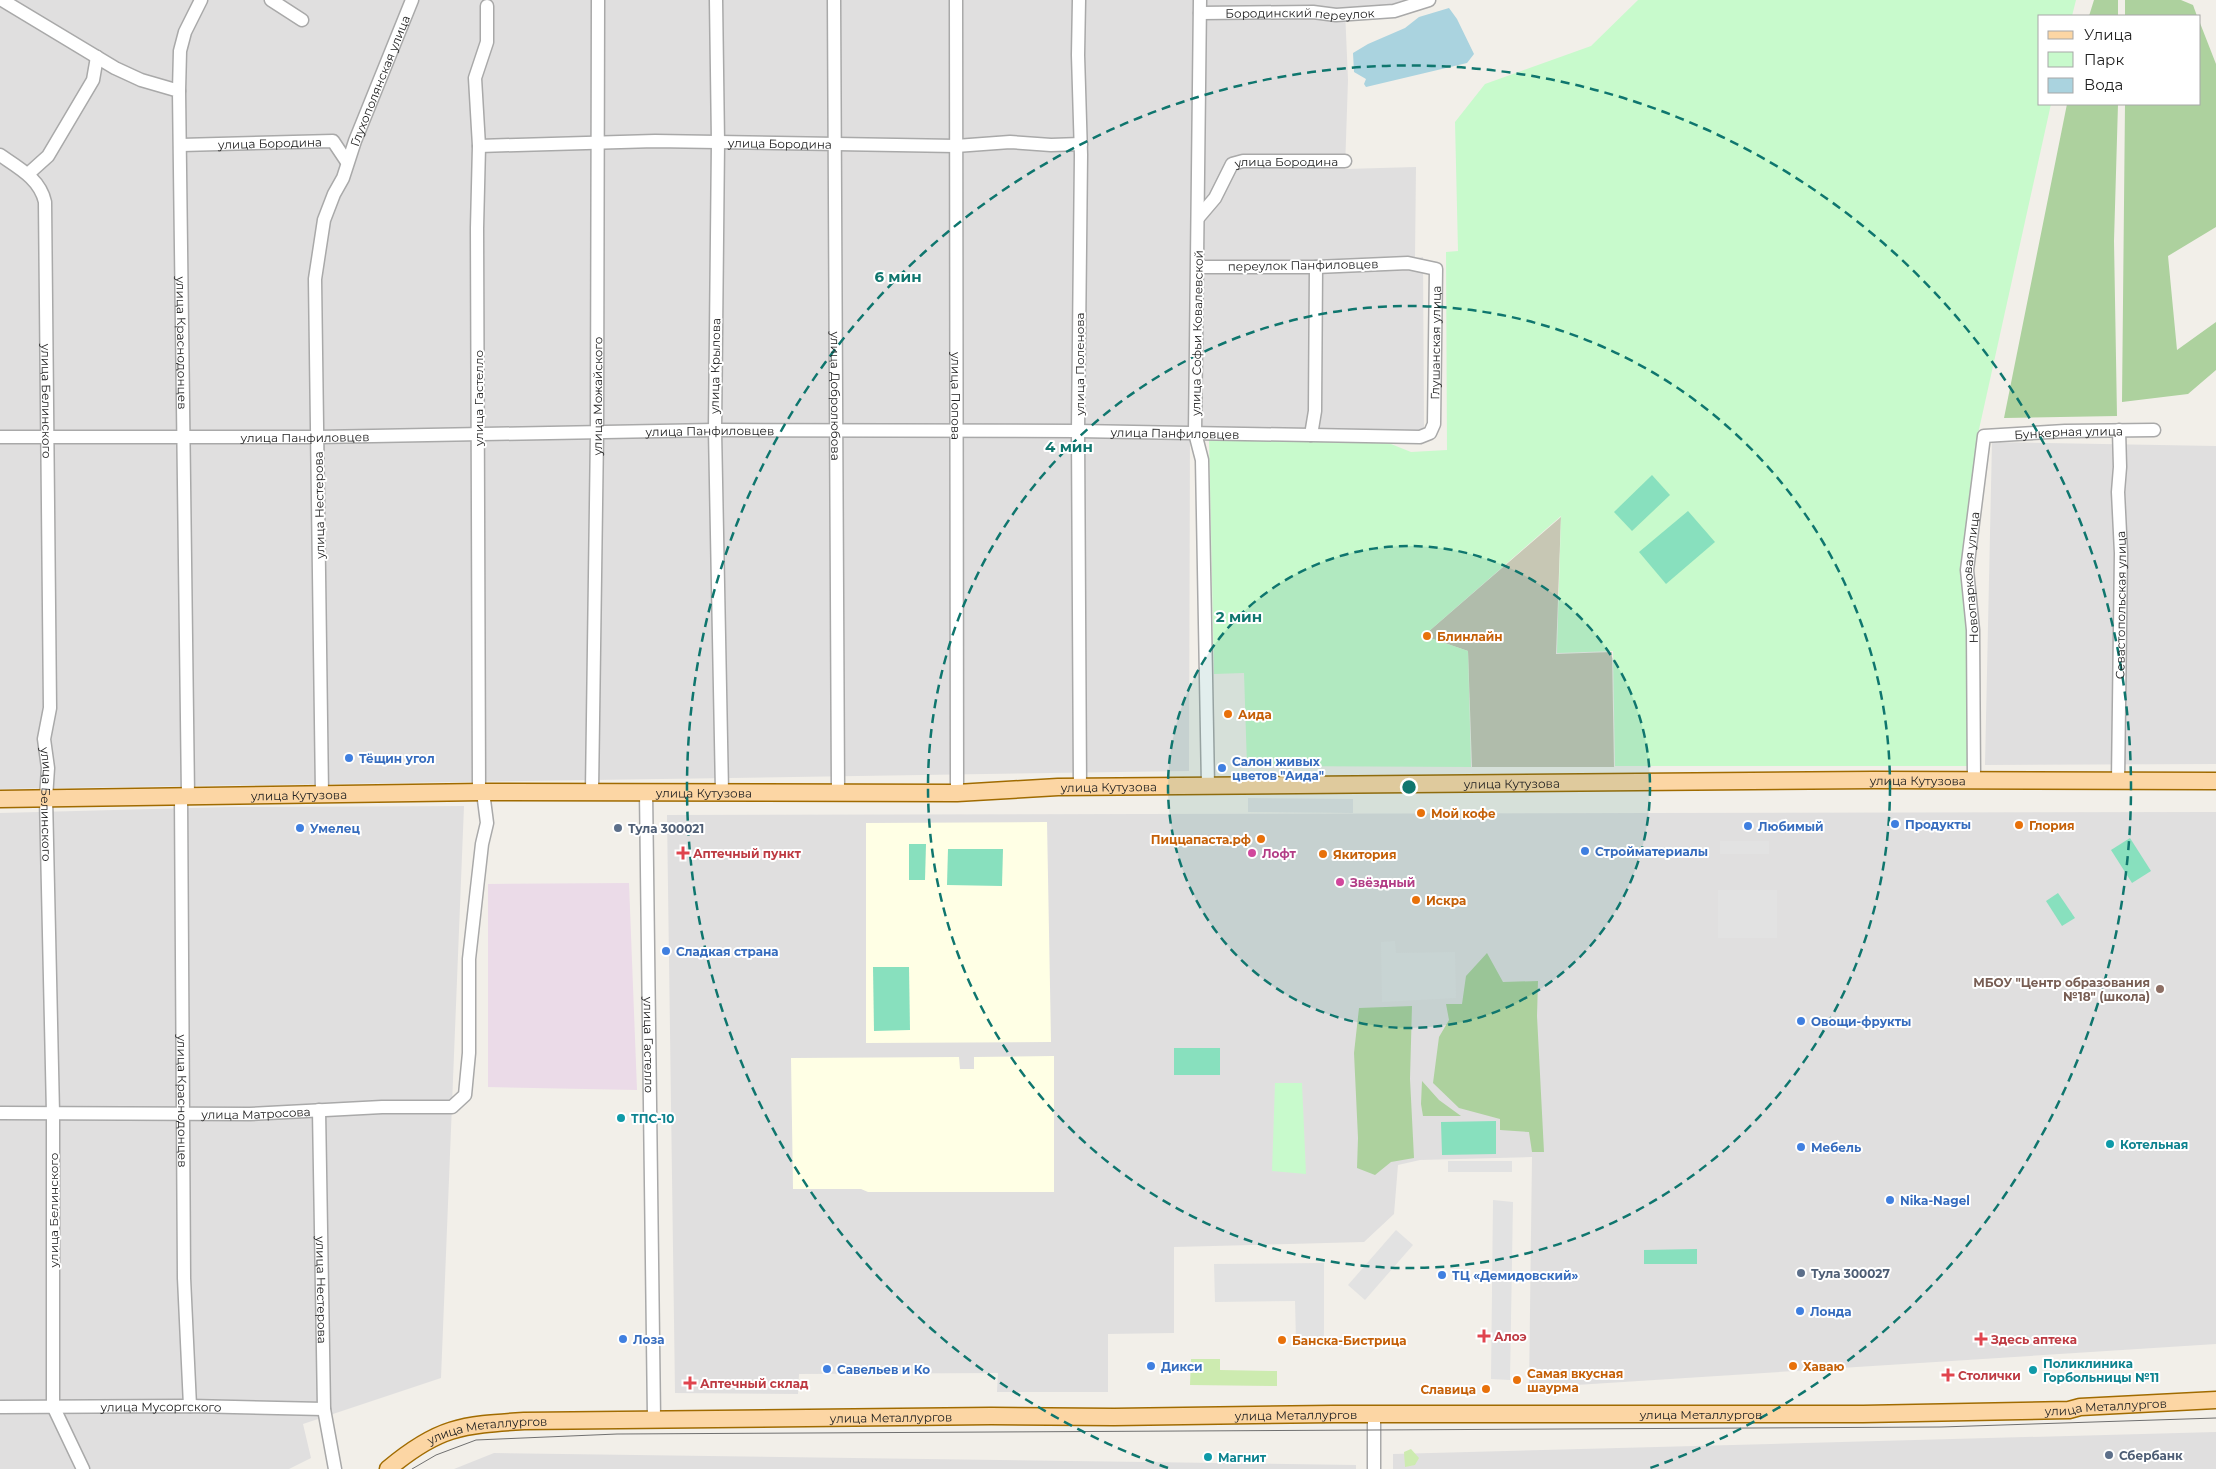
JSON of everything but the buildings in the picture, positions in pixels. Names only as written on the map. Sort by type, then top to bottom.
[{"type":"main road","name":"улица Кутузова","points":[[0,799],[592,791],[957,793],[1058,787],[1874,780],[2216,781]]},
{"type":"main road","name":"улица Металлургов","points":[[388,1469],[430,1438],[452,1429],[471,1425],[524,1421],[654,1418],[1114,1417],[1374,1414],[1872,1414],[2069,1410],[2216,1400]]},
{"type":"street","points":[[2,0],[97,57],[141,80],[178,91]]},
{"type":"street","name":"улица Краснодонцев","points":[[190,1406],[184,1278],[185,796],[181,145],[178,91],[185,32],[201,0]]},
{"type":"street","points":[[271,0],[302,20]]},
{"type":"street","name":"Глухополянская улица","points":[[347,162],[412,0]]},
{"type":"street","name":"улица Можайского","points":[[592,791],[597,433],[598,0]]},
{"type":"street","name":"улица Крылова","points":[[716,0],[718,142],[715,430],[722,792]]},
{"type":"street","name":"улица Добролюбова","points":[[834,0],[838,793]]},
{"type":"street","name":"улица Попова","points":[[956,0],[957,793]]},
{"type":"street","name":"улица Поленова","points":[[1079,0],[1078,431],[1080,788]]},
{"type":"street","name":"Бородинский переулок","points":[[1200,6],[1313,6],[1336,15],[1394,11],[1429,0]]},
{"type":"street","name":"улица Гастелло","points":[[452,1107],[465,1095],[466,1088],[469,1053],[469,959],[482,844],[487,823],[481,792],[476,228],[479,146],[475,78],[486,42],[487,6]]},
{"type":"street","name":"улица Софьи Ковалевской","points":[[1200,6],[1196,433],[1202,460],[1208,786]]},
{"type":"street","points":[[28,174],[48,156],[93,80],[97,57]]},
{"type":"street","name":"улица Бородина","points":[[181,145],[333,141],[347,162]]},
{"type":"street","name":"улица Бородина","points":[[479,146],[654,141],[956,146],[1010,142],[1052,145],[1080,144]]},
{"type":"street","name":"улица Белинского","points":[[0,155],[28,174],[43,193],[45,202],[50,708],[44,739],[48,768],[46,798],[53,1113],[53,1406],[83,1469]]},
{"type":"street","name":"улица Бородина","points":[[1198,218],[1215,198],[1232,164],[1243,161],[1344,161]]},
{"type":"street","name":"улица Нестерова","points":[[322,794],[315,279],[324,220],[334,194],[343,178],[347,162]]},
{"type":"street","name":"переулок Панфиловцев","points":[[1198,267],[1316,267],[1408,263]]},
{"type":"street","name":"Глушанская улица","points":[[1408,263],[1436,269],[1434,424],[1430,433],[1420,437]]},
{"type":"street","points":[[1311,435],[1315,411],[1316,267]]},
{"type":"street","name":"улица Панфиловцев","points":[[0,437],[318,437],[715,430],[837,432],[1078,431],[1420,437]]},
{"type":"street","name":"Севастопольская улица","points":[[2118,781],[2121,554],[2118,492],[2120,467],[2119,430]]},
{"type":"street","name":"Бункерная улица","points":[[1984,436],[2154,430]]},
{"type":"street","name":"Новопарковая улица","points":[[1974,781],[1973,630],[1967,570],[1984,436]]},
{"type":"street","name":"улица Гастелло","points":[[646,791],[655,1363],[654,1418]]},
{"type":"street","name":"улица Матросова","points":[[0,1114],[184,1114],[452,1107]]},
{"type":"street","name":"улица Нестерова","points":[[319,1110],[324,1409],[335,1469]]},
{"type":"street","name":"улица Мусоргского","points":[[0,1407],[190,1406],[324,1409]]},
{"type":"street","points":[[1374,1414],[1374,1469]]},
{"type":"shaded area","points":[[0,0],[1414,0],[1394,8],[1345,10],[1348,80],[1345,169],[1416,167],[1415,258],[1423,257],[1424,427],[1420,431],[1190,429],[1189,771],[0,789]]},
{"type":"shaded area","points":[[1992,442],[2216,446],[2216,764],[1985,765]]},
{"type":"shaded area","points":[[1561,517],[1556,654],[1612,652],[1614,767],[1472,767],[1468,651],[1430,638],[1428,632]]},
{"type":"shaded area","points":[[1248,798],[1353,799],[1353,813],[1248,812]]},
{"type":"shaded area","points":[[464,806],[441,1378],[303,1424],[311,1458],[289,1469],[0,1469],[0,813],[229,807]]},
{"type":"shaded area","points":[[2216,812],[2216,1344],[1529,1388],[1532,1157],[1420,1160],[1398,1165],[1394,1214],[1364,1242],[1174,1247],[1174,1333],[1108,1334],[1108,1392],[997,1392],[998,1373],[799,1374],[798,1394],[675,1393],[667,815]]},
{"type":"shaded area","points":[[1047,822],[1051,1042],[866,1043],[866,823]]},
{"type":"shaded area","points":[[1720,841],[1769,841],[1769,854],[1720,854]]},
{"type":"shaded area","points":[[629,883],[637,1090],[488,1087],[488,884]]},
{"type":"shaded area","points":[[1718,890],[1777,890],[1777,938],[1718,938]]},
{"type":"shaded area","points":[[1395,941],[1396,953],[1455,952],[1456,998],[1382,1002],[1381,942]]},
{"type":"shaded area","points":[[1054,1056],[1054,1192],[868,1192],[861,1189],[793,1189],[791,1058],[959,1057],[960,1069],[974,1069],[974,1057]]},
{"type":"shaded area","points":[[1448,1161],[1512,1161],[1512,1172],[1448,1172]]},
{"type":"shaded area","points":[[1493,1200],[1513,1202],[1510,1380],[1491,1379]]},
{"type":"shaded area","points":[[1396,1230],[1413,1245],[1365,1300],[1348,1285]]},
{"type":"shaded area","points":[[1324,1263],[1324,1340],[1296,1341],[1295,1301],[1215,1302],[1214,1264]]},
{"type":"shaded area","points":[[2216,1432],[2216,1469],[1393,1469],[1393,1454]]},
{"type":"shaded area","points":[[494,1453],[1356,1465],[1356,1469],[454,1469]]},
{"type":"green space","points":[[1638,0],[2076,0],[2072,15],[2038,15],[2038,105],[2051,105],[1978,434],[1962,575],[1968,627],[1967,766],[1615,766],[1613,651],[1557,653],[1561,516],[1428,632],[1430,638],[1468,651],[1471,767],[1247,766],[1244,673],[1214,674],[1209,439],[1386,442],[1411,452],[1447,450],[1446,252],[1458,251],[1455,122],[1485,84],[1591,46]]},
{"type":"green space","points":[[2094,0],[2118,0],[2118,15],[2089,15]]},
{"type":"green space","points":[[2125,0],[2181,0],[2193,5],[2197,15],[2125,15]]},
{"type":"green space","points":[[2201,26],[2216,64],[2216,227],[2168,256],[2177,350],[2216,322],[2216,370],[2188,394],[2122,402],[2125,105],[2201,105]]},
{"type":"green space","points":[[2067,105],[2118,105],[2114,241],[2117,416],[2004,418]]},
{"type":"green space","points":[[1652,475],[1670,495],[1632,531],[1614,512]]},
{"type":"green space","points":[[1688,511],[1715,542],[1666,584],[1639,552]]},
{"type":"green space","points":[[2130,838],[2151,871],[2132,883],[2111,850]]},
{"type":"green space","points":[[909,844],[926,844],[925,880],[909,880]]},
{"type":"green space","points":[[948,849],[1003,849],[1002,886],[947,885]]},
{"type":"green space","points":[[2058,893],[2075,918],[2062,926],[2046,901]]},
{"type":"green space","points":[[1487,953],[1503,982],[1538,981],[1537,1016],[1544,1152],[1532,1152],[1529,1132],[1500,1130],[1500,1119],[1459,1108],[1433,1083],[1439,1037],[1449,1020],[1446,1004],[1462,1004],[1466,976]]},
{"type":"green space","points":[[873,967],[909,967],[910,1030],[874,1031]]},
{"type":"green space","points":[[1412,1006],[1410,1079],[1414,1158],[1391,1162],[1375,1175],[1357,1168],[1358,1138],[1354,1053],[1359,1008]]},
{"type":"green space","points":[[1174,1048],[1220,1048],[1220,1075],[1174,1075]]},
{"type":"green space","points":[[1422,1081],[1439,1100],[1461,1116],[1423,1116],[1421,1104]]},
{"type":"green space","points":[[1275,1083],[1302,1083],[1306,1174],[1272,1171]]},
{"type":"green space","points":[[1496,1121],[1496,1154],[1442,1155],[1441,1122]]},
{"type":"green space","points":[[1697,1249],[1697,1264],[1644,1264],[1644,1250]]},
{"type":"green space","points":[[1191,1359],[1220,1359],[1220,1370],[1277,1371],[1277,1386],[1190,1385]]},
{"type":"green space","points":[[1411,1449],[1419,1458],[1415,1465],[1405,1467],[1404,1452]]},
{"type":"water","points":[[1449,8],[1457,19],[1474,54],[1467,63],[1366,87],[1364,84],[1366,79],[1354,72],[1353,53],[1368,44],[1405,28],[1419,17]]},
{"type":"tram line","points":[[412,1469],[436,1455],[476,1440],[617,1434],[1941,1427],[2216,1418]]},
{"type":"place","name":"Блинлайн","points":[[1427,636]]},
{"type":"place","name":"Аида","points":[[1228,714]]},
{"type":"place","name":"Тёщин угол","points":[[349,758]]},
{"type":"place","name":"Салон живых цветов \"Аида\"","points":[[1222,768]]},
{"type":"place","name":"Мой кофе","points":[[1421,813]]},
{"type":"place","name":"Продукты","points":[[1895,824]]},
{"type":"place","name":"Глория","points":[[2019,825]]},
{"type":"place","name":"Любимый","points":[[1748,826]]},
{"type":"place","name":"Умелец","points":[[300,828]]},
{"type":"place","name":"Тула 300021","points":[[618,828]]},
{"type":"place","name":"Пиццапаста.рф","points":[[1261,839]]},
{"type":"place","name":"Стройматериалы","points":[[1585,851]]},
{"type":"place","name":"Аптечный пункт","points":[[683,853]]},
{"type":"place","name":"Лофт","points":[[1252,853]]},
{"type":"place","name":"Якитория","points":[[1323,854]]},
{"type":"place","name":"Звёздный","points":[[1340,882]]},
{"type":"place","name":"Искра","points":[[1416,900]]},
{"type":"place","name":"Сладкая страна","points":[[666,951]]},
{"type":"place","name":"МБОУ \"Центр образования №18\" (школа)","points":[[2160,989]]},
{"type":"place","name":"Овощи-фрукты","points":[[1801,1021]]},
{"type":"place","name":"ТПС-10","points":[[621,1118]]},
{"type":"place","name":"Котельная","points":[[2110,1144]]},
{"type":"place","name":"Мебель","points":[[1801,1147]]},
{"type":"place","name":"Nika-Nagel","points":[[1890,1200]]},
{"type":"place","name":"Тула 300027","points":[[1801,1273]]},
{"type":"place","name":"ТЦ «Демидовский»","points":[[1442,1275]]},
{"type":"place","name":"Лонда","points":[[1800,1311]]},
{"type":"place","name":"Алоэ","points":[[1484,1336]]},
{"type":"place","name":"Лоза","points":[[623,1339]]},
{"type":"place","name":"Здесь аптека","points":[[1981,1339]]},
{"type":"place","name":"Банска-Бистрица","points":[[1282,1340]]},
{"type":"place","name":"Дикси","points":[[1151,1366]]},
{"type":"place","name":"Хаваю","points":[[1793,1366]]},
{"type":"place","name":"Савельев и Ко","points":[[827,1369]]},
{"type":"place","name":"Поликлиника Горбольницы №11","points":[[2033,1370]]},
{"type":"place","name":"Столички","points":[[1948,1375]]},
{"type":"place","name":"Самая вкусная шаурма","points":[[1517,1380]]},
{"type":"place","name":"Аптечный склад","points":[[690,1383]]},
{"type":"place","name":"Славица","points":[[1486,1389]]},
{"type":"place","name":"Сбербанк","points":[[2109,1455]]},
{"type":"place","name":"Магнит","points":[[1208,1457]]}]
